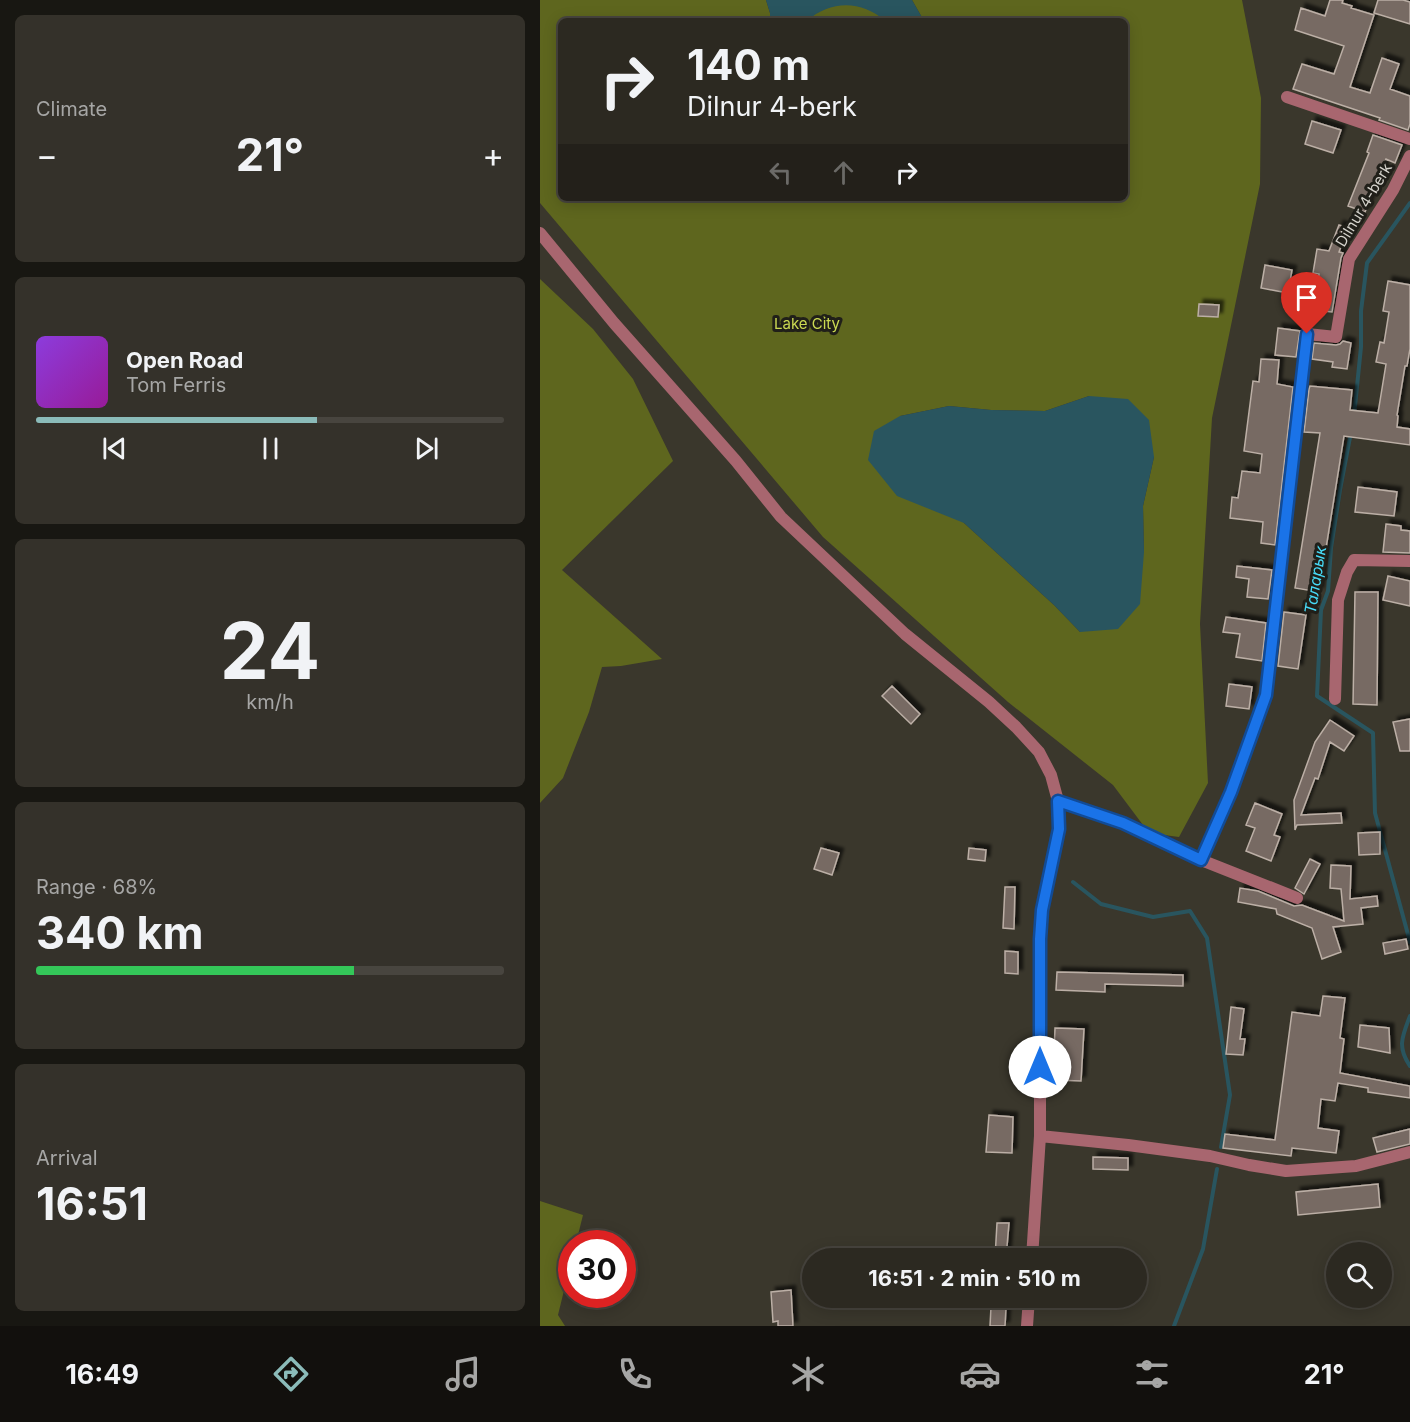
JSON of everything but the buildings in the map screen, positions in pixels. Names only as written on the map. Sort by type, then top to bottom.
[{"type":"street","points":[[1287,97],[1410,139]]},
{"type":"street","name":"Dilnur 4-berk","points":[[1201,860],[1231,792],[1266,695],[1307,334],[1336,337],[1349,259],[1394,190],[1410,156]]},
{"type":"street","points":[[540,233],[614,323],[736,461],[781,517],[905,634],[989,702],[1016,727],[1038,752],[1051,775],[1058,801],[1059,829],[1042,910],[1040,939],[1040,1136],[1033,1248]]},
{"type":"street","points":[[1335,699],[1338,600],[1347,572],[1354,560],[1410,561]]},
{"type":"street","points":[[1058,801],[1123,823],[1201,860],[1297,898]]},
{"type":"street","points":[[1040,1136],[1128,1144],[1286,1170],[1356,1166],[1410,1152]]},
{"type":"street","points":[[1027,1326],[1028,1308]]},
{"type":"green space","name":"Lake City","points":[[540,0],[766,0],[770,13],[770,18],[558,18],[558,201],[1128,201],[1128,18],[922,18],[912,0],[1242,0],[1261,98],[1260,184],[1212,418],[1200,624],[1208,783],[1179,837],[1149,833],[1113,785],[1008,702],[823,537],[540,203]],"holes":[[[1089,396],[1154,457],[1143,506],[1144,552],[1080,632],[1054,605],[964,523],[900,416],[949,406],[991,410],[1045,411]]]},
{"type":"green space","points":[[855,3],[866,7],[882,18],[810,18],[832,4]]},
{"type":"green space","points":[[540,279],[593,329],[633,379],[673,461],[562,570],[662,659],[602,667],[589,712],[563,778],[540,803]]},
{"type":"green space","points":[[540,1201],[583,1215],[579,1230],[558,1230],[558,1315],[565,1326],[540,1326]]},
{"type":"water","points":[[766,0],[912,0],[922,18],[881,18],[866,9],[846,5],[826,9],[811,18],[770,18]]},
{"type":"water","points":[[1089,396],[1128,399],[1149,420],[1154,457],[1143,506],[1144,552],[1140,604],[1118,629],[1080,632],[1054,605],[964,523],[897,496],[868,460],[874,431],[900,416],[949,406],[991,410],[1045,411]]},
{"type":"waterway","name":"Таларык","points":[[1354,416],[1361,347],[1361,311],[1367,263],[1410,203]]},
{"type":"waterway","name":"Таларык","points":[[1351,432],[1331,548],[1328,591],[1321,610],[1317,696],[1373,733],[1375,813],[1410,942]]},
{"type":"waterway","points":[[1073,882],[1101,904],[1153,917],[1190,911],[1207,938],[1230,1095],[1221,1147]]},
{"type":"waterway","name":"Таларык","points":[[1410,1016],[1402,1042],[1403,1053],[1410,1066]]},
{"type":"waterway","points":[[1174,1326],[1203,1249],[1217,1169]]},
{"type":"route","points":[[1040,1067],[1040,939],[1042,910],[1059,829],[1058,801],[1123,823],[1201,860],[1231,792],[1266,695],[1307,334]]}]
